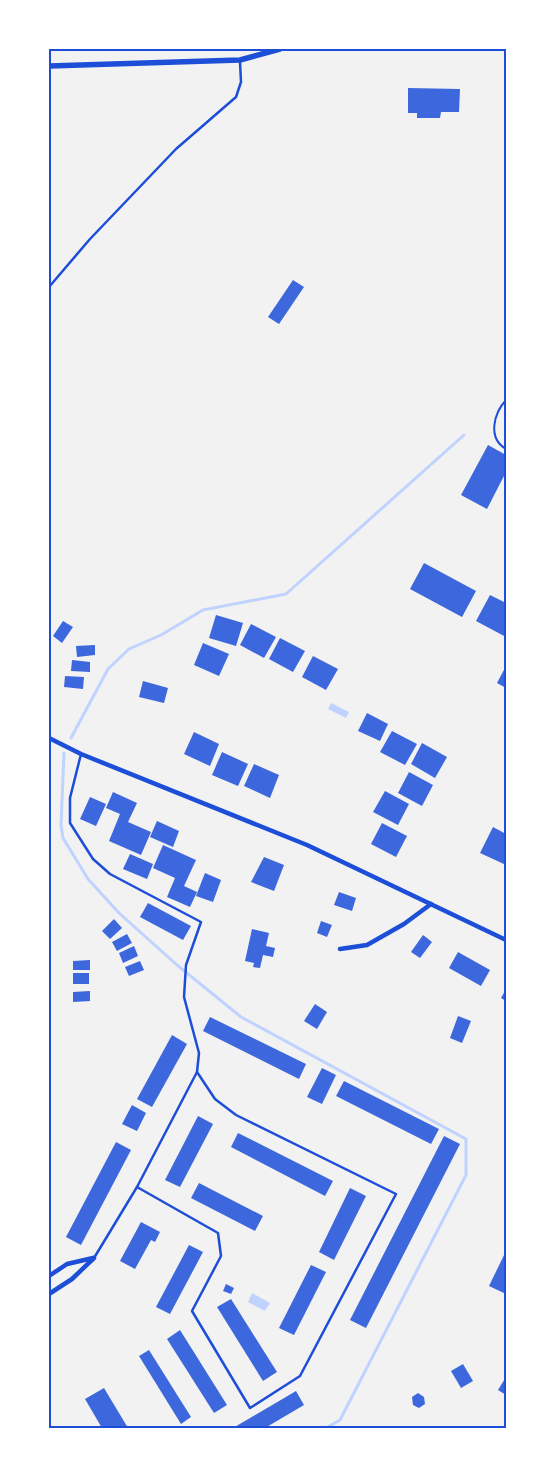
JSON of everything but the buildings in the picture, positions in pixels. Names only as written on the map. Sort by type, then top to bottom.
[{"type":"street","points":[[49,66],[240,60],[280,49]]},
{"type":"street","points":[[49,738],[81,754],[308,844],[506,940]]},
{"type":"street","points":[[340,949],[367,945],[404,924],[431,904]]},
{"type":"street","points":[[49,1276],[68,1264],[94,1258]]},
{"type":"street","points":[[49,1294],[72,1279],[94,1258]]},
{"type":"lane","points":[[49,287],[90,239],[176,149],[236,97],[242,82],[240,60]]},
{"type":"lane","points":[[81,754],[70,798],[70,824],[93,859],[110,874],[201,922],[186,965],[184,997],[199,1053],[197,1072],[137,1187],[94,1258]]},
{"type":"lane","points":[[137,1187],[218,1233],[221,1256],[192,1311],[250,1408],[300,1376],[396,1194],[236,1115],[215,1099],[197,1072]]},
{"type":"path","points":[[506,400],[496,415],[494,428],[500,445],[506,449]]},
{"type":"water","points":[[331,703],[349,712],[346,718],[328,709]]},
{"type":"water","points":[[252,1293],[270,1303],[265,1311],[248,1302]]},
{"type":"waterway","points":[[71,738],[108,669],[129,649],[161,635],[203,610],[286,594],[464,435]]},
{"type":"waterway","points":[[64,753],[61,825],[63,838],[88,879],[119,913],[177,965],[241,1017],[466,1139],[466,1175],[340,1420],[326,1428]]}]
